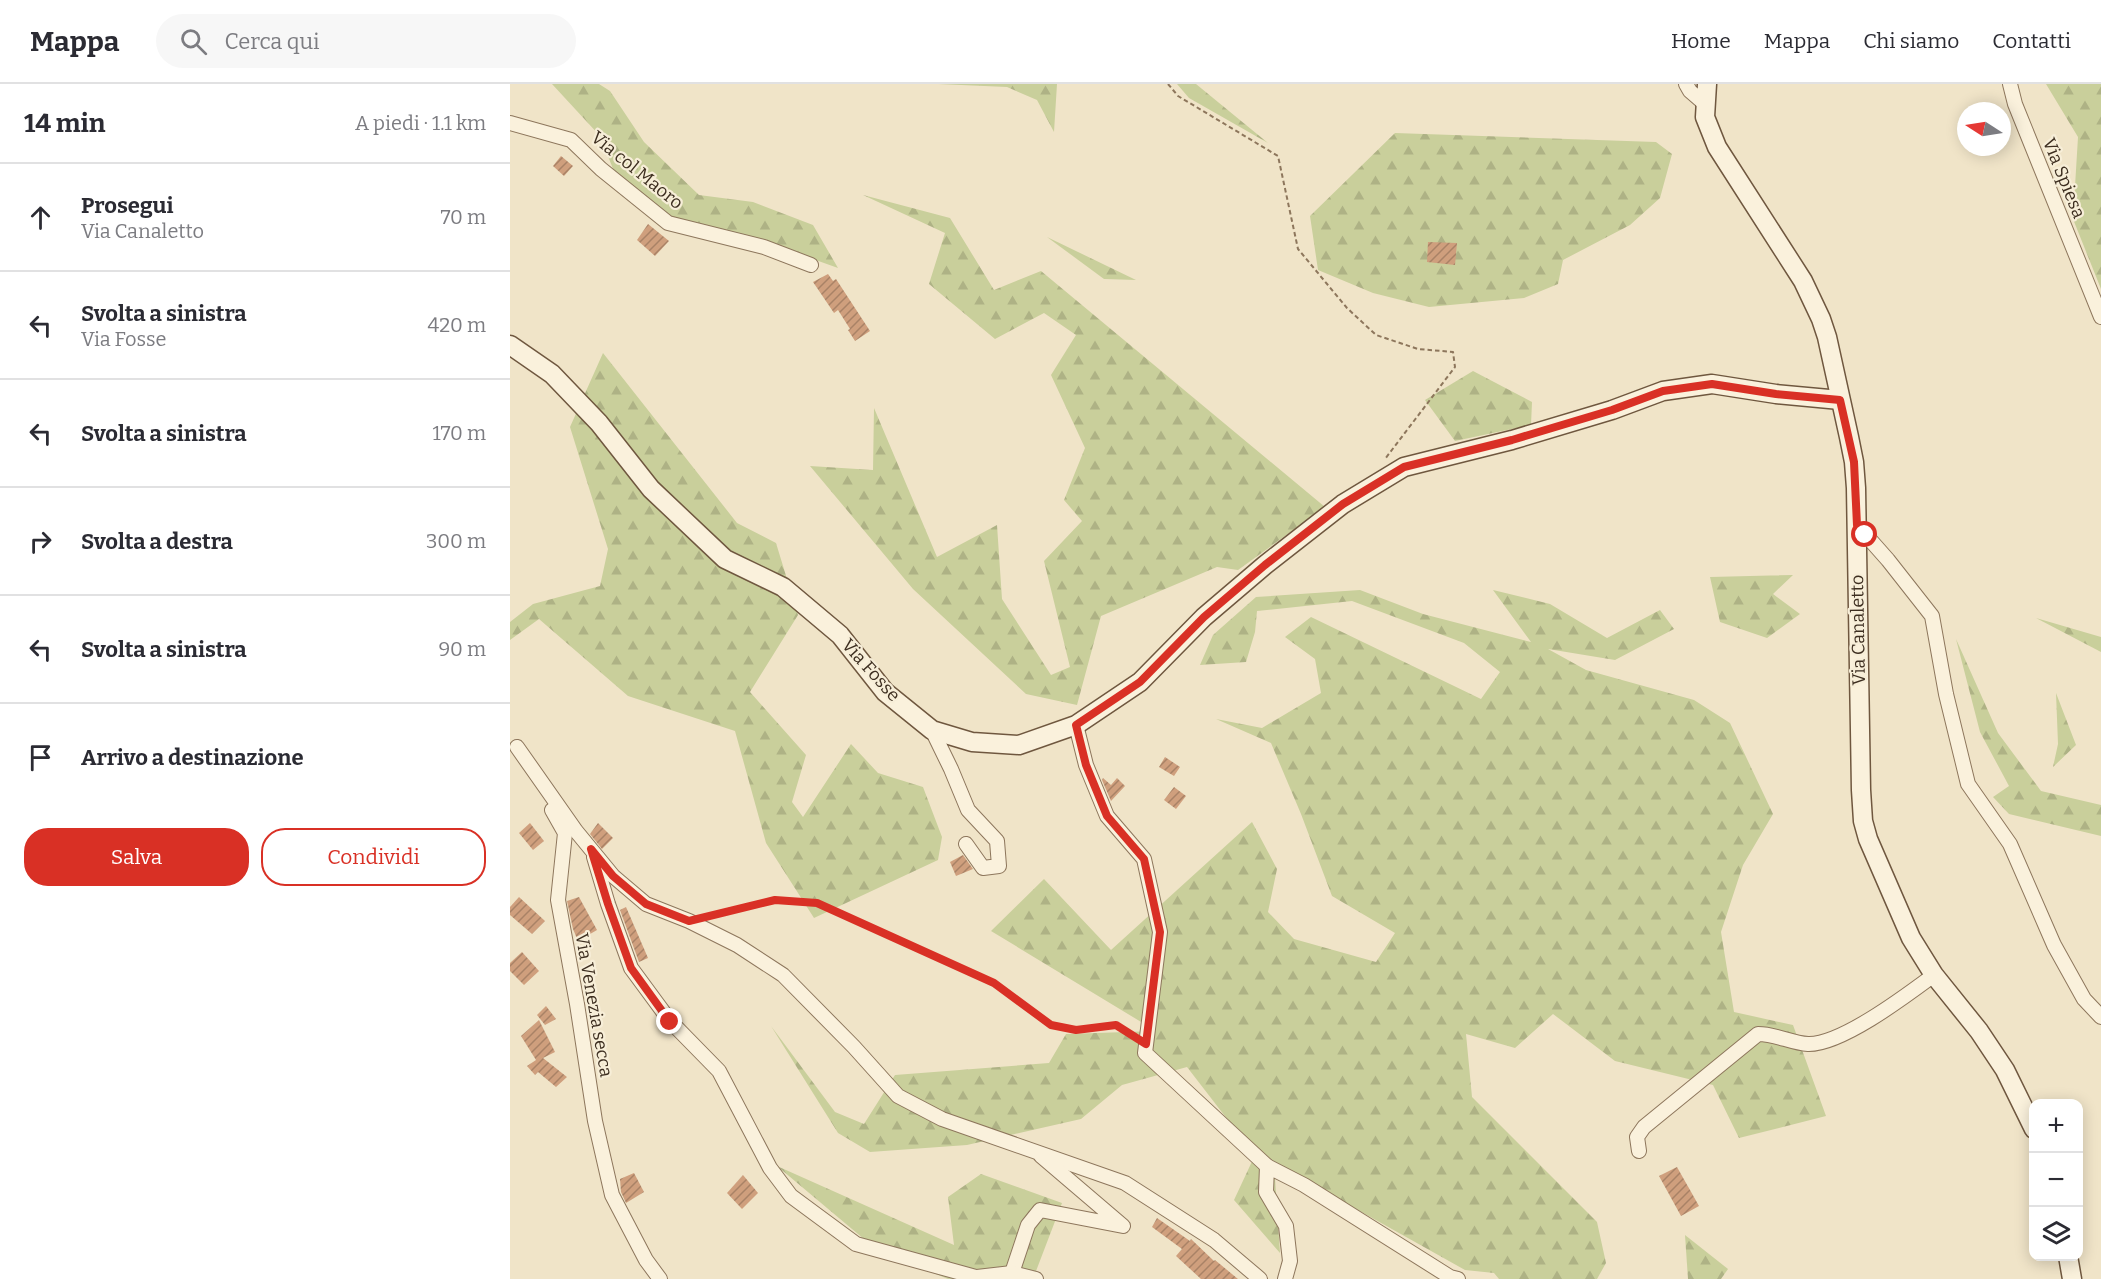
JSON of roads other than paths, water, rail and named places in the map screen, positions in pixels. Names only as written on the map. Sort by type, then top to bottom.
[{"type":"street","points":[[1686,84],[1690,91],[1705,104]]},
{"type":"street","name":"Via Canaletto","points":[[1707,84],[1705,104],[1707,124],[1718,147],[1788,256],[1813,300],[1827,337],[1854,462],[1861,790],[1863,821],[1868,839],[1911,938],[1934,975],[1979,1031],[2005,1070],[2029,1119]]},
{"type":"street","name":"Via Spiesa","points":[[2010,84],[2015,104],[2101,317]]},
{"type":"street","name":"Via col Maoro","points":[[510,123],[572,140],[601,169],[668,223],[764,248],[811,265]]},
{"type":"street","name":"Via Fosse","points":[[510,345],[552,374],[599,423],[651,489],[725,559],[783,587],[840,635],[885,692],[932,730],[972,742],[1019,745],[1076,725],[1140,682],[1204,617],[1265,565],[1343,504],[1404,467],[1512,440],[1612,410],[1663,391],[1712,384],[1776,394],[1840,400]]},
{"type":"street","points":[[1857,525],[1932,616],[1946,694],[1968,784],[2010,844],[2054,945],[2084,999],[2101,1017]]},
{"type":"street","points":[[1076,725],[1086,765],[1107,816],[1144,859],[1160,932],[1145,1053],[1267,1166],[1304,1185],[1450,1277],[1458,1279]]},
{"type":"street","points":[[932,730],[968,810],[997,841],[999,866],[983,868],[966,844]]},
{"type":"street","points":[[514,743],[613,876],[646,904],[689,921],[737,945],[783,975],[854,1047],[898,1096],[942,1119],[1125,1183],[1214,1240],[1260,1279]]},
{"type":"street","name":"Via Venezia secca","points":[[514,743],[565,833],[558,900],[578,1004],[596,1121],[612,1195],[646,1260],[660,1279]]},
{"type":"street","points":[[591,849],[631,968],[670,1022],[720,1071],[770,1168],[791,1196],[856,1244],[980,1278],[1012,1273],[1036,1279]]},
{"type":"street","points":[[1639,1150],[1637,1137],[1644,1127],[1758,1034],[1771,1034],[1806,1044],[1820,1043],[1847,1032],[1934,975]]},
{"type":"street","points":[[1012,1273],[1028,1225],[1040,1210],[1123,1226],[1033,1149]]},
{"type":"street","points":[[1267,1166],[1266,1192],[1286,1226],[1290,1261],[1285,1279]]},
{"type":"street","points":[[2069,1261],[2072,1279]]}]
